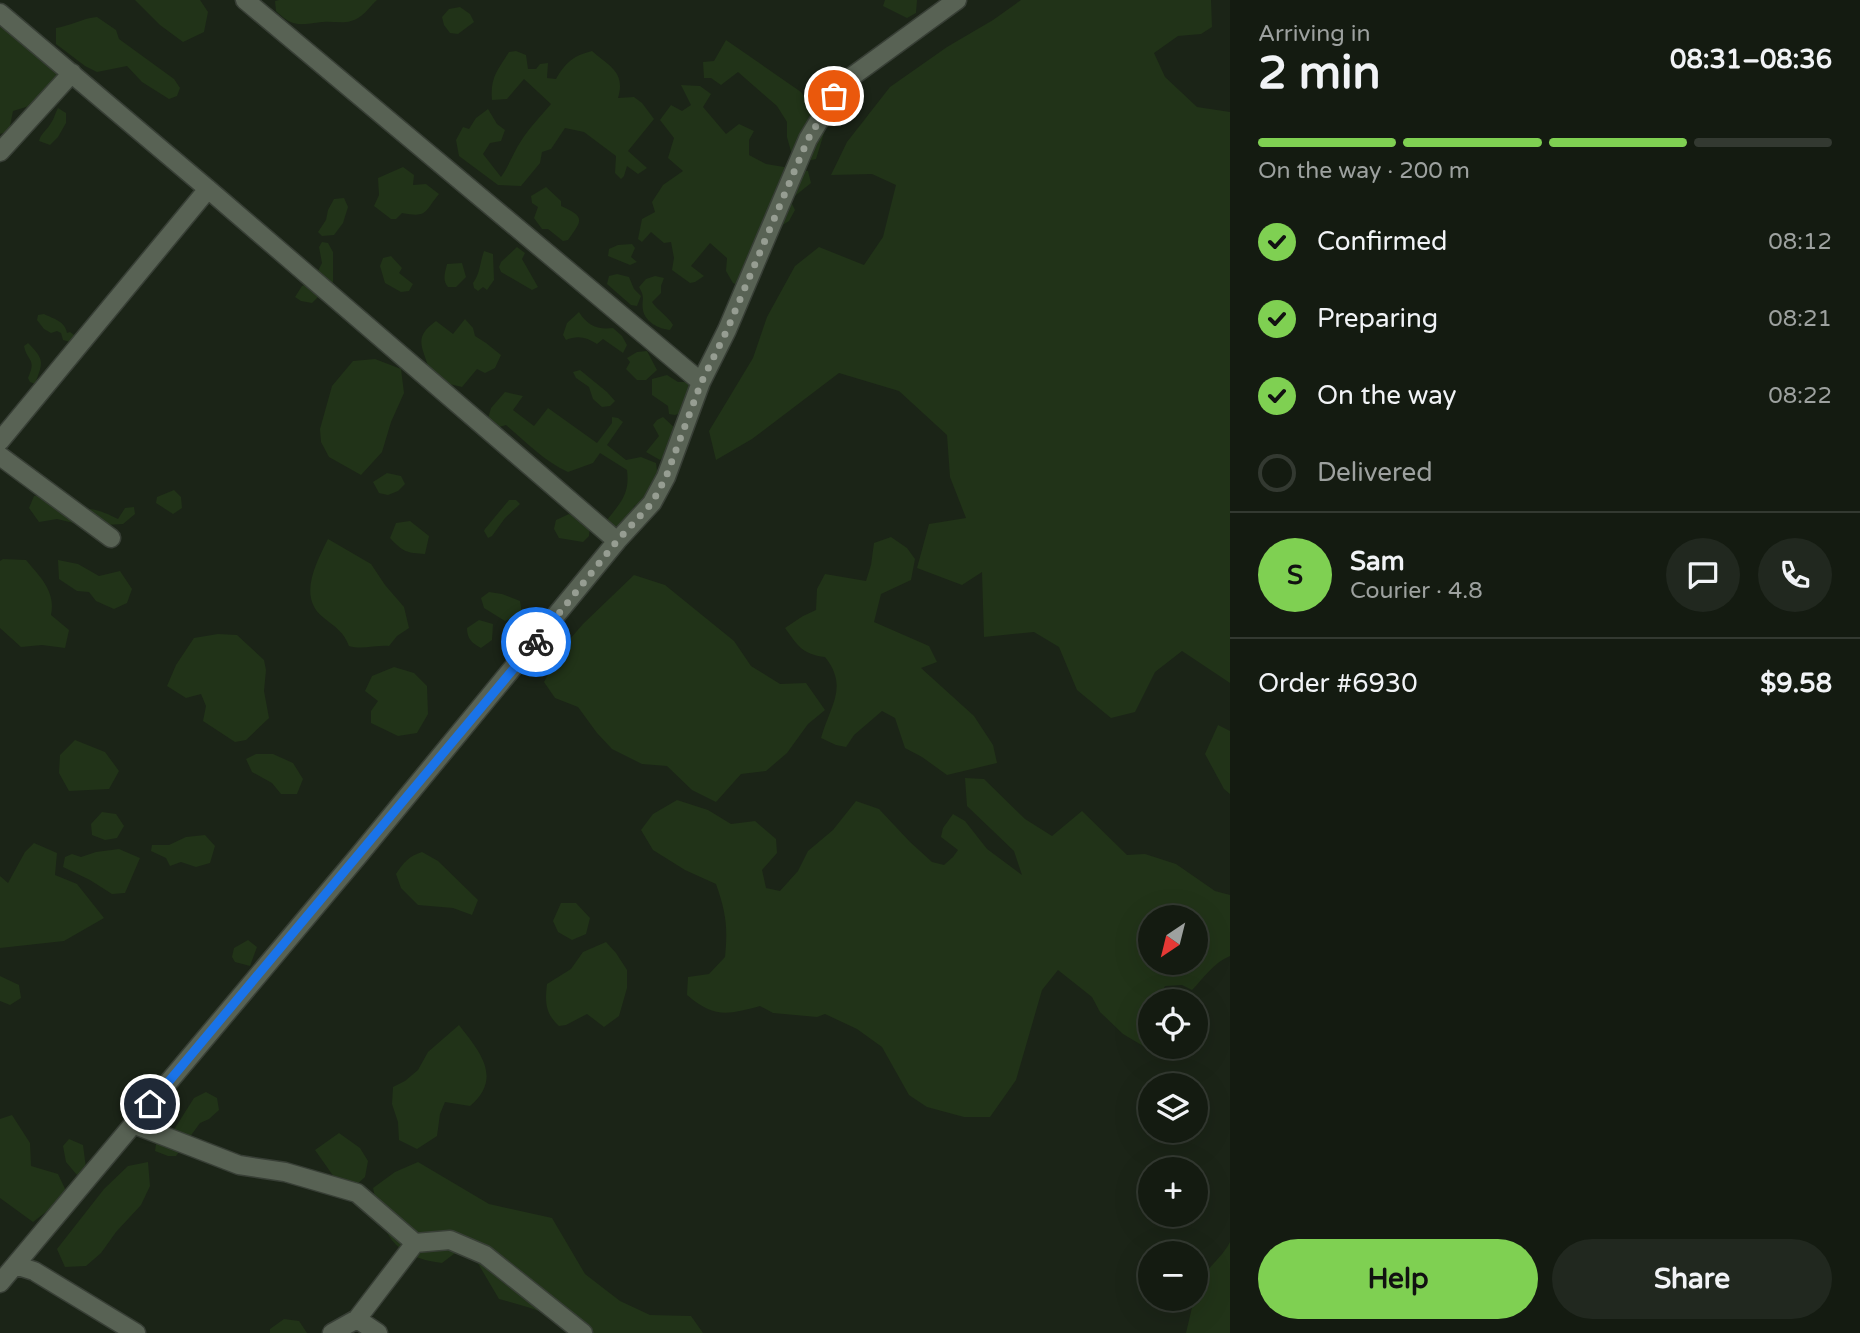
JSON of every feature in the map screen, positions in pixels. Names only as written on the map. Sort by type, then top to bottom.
[{"type":"street","points":[[245,0],[701,383]]},
{"type":"street","points":[[0,1283],[368,844],[617,541],[652,503],[666,477],[701,383],[727,330],[808,139],[834,96],[854,75],[957,0]]},
{"type":"street","points":[[0,13],[208,188],[617,541]]},
{"type":"street","points":[[0,152],[72,73]]},
{"type":"street","points":[[0,441],[208,188]]},
{"type":"street","points":[[0,456],[111,538]]},
{"type":"street","points":[[133,1124],[239,1165],[285,1172],[357,1193],[415,1243],[450,1240],[485,1255],[583,1333]]},
{"type":"street","points":[[332,1333],[357,1319],[415,1243]]},
{"type":"street","points":[[15,1265],[34,1271],[136,1333]]},
{"type":"street","points":[[357,1319],[378,1333]]},
{"type":"green space","points":[[135,0],[200,0],[208,12],[204,32],[183,42],[160,25]]},
{"type":"green space","points":[[377,0],[355,20],[303,24],[288,21],[276,11],[275,1]]},
{"type":"green space","points":[[885,0],[917,0],[916,13],[907,18],[883,6]]},
{"type":"green space","points":[[1021,0],[1211,0],[1212,27],[1201,34],[1178,36],[1154,53],[1165,77],[1197,107],[1230,112],[1230,683],[1182,651],[1155,672],[1135,712],[1111,718],[1077,690],[1059,647],[1034,632],[984,637],[982,572],[962,585],[917,568],[929,524],[966,518],[950,477],[947,435],[899,391],[839,373],[752,439],[716,460],[709,431],[753,358],[767,317],[795,266],[819,247],[864,265],[883,237],[896,185],[872,174],[831,175],[847,142],[890,87]]},
{"type":"green space","points":[[460,7],[470,14],[474,22],[458,34],[450,33],[442,17],[449,9]]},
{"type":"green space","points":[[97,17],[116,30],[119,39],[174,79],[180,88],[177,96],[169,99],[142,82],[127,66],[97,72],[56,44],[56,28]]},
{"type":"green space","points":[[0,22],[65,74],[39,103],[13,111],[9,131],[0,134]]},
{"type":"green space","points":[[726,40],[801,92],[815,112],[824,133],[816,159],[806,161],[792,155],[787,137],[787,122],[777,106],[738,72],[721,85],[711,78],[704,78],[703,62],[714,61]]},
{"type":"green space","points":[[516,51],[526,55],[528,69],[536,69],[540,64],[548,63],[547,78],[556,79],[571,61],[592,51],[610,66],[620,82],[618,98],[634,97],[654,119],[628,151],[647,168],[638,174],[627,166],[621,179],[615,173],[616,156],[584,132],[565,128],[551,149],[542,152],[540,163],[521,186],[498,185],[459,156],[456,140],[463,127],[469,129],[476,118],[488,109],[497,124],[505,130],[501,141],[490,143],[483,154],[501,177],[524,136],[551,104],[524,79],[507,99],[492,100],[495,75],[509,52]]},
{"type":"green space","points":[[681,85],[700,86],[711,94],[703,107],[726,134],[739,124],[754,131],[749,140],[749,155],[766,164],[808,171],[811,183],[791,202],[795,210],[789,221],[776,229],[745,289],[733,283],[726,271],[727,258],[710,243],[691,266],[704,276],[690,283],[672,270],[674,258],[671,242],[664,243],[651,232],[642,242],[638,239],[642,219],[655,212],[652,202],[663,185],[683,171],[668,158],[674,138],[660,120],[671,105],[682,111],[691,105]]},
{"type":"green space","points":[[58,108],[66,113],[66,123],[58,137],[50,145],[39,141],[52,121]]},
{"type":"green space","points":[[403,167],[414,175],[413,185],[426,184],[439,194],[425,212],[417,215],[402,213],[396,219],[391,219],[374,206],[379,195],[378,178]]},
{"type":"green space","points":[[546,187],[561,201],[561,206],[578,216],[579,223],[568,240],[563,241],[548,229],[542,229],[534,218],[538,207],[532,203],[531,196]]},
{"type":"green space","points":[[344,198],[348,207],[343,223],[334,235],[322,236],[318,232],[334,199]]},
{"type":"green space","points":[[322,242],[328,243],[333,252],[333,282],[312,303],[301,301],[295,297],[302,286],[313,281],[322,263],[319,247]]},
{"type":"green space","points":[[632,244],[635,248],[631,257],[637,262],[630,265],[608,256],[609,249]]},
{"type":"green space","points":[[517,247],[525,253],[522,259],[538,287],[532,290],[501,272],[499,267]]},
{"type":"green space","points":[[484,251],[493,254],[494,280],[487,290],[483,287],[478,291],[473,283]]},
{"type":"green space","points":[[391,256],[402,268],[399,273],[413,284],[409,291],[401,292],[385,283],[380,266],[383,258]]},
{"type":"green space","points":[[462,263],[466,277],[456,287],[448,287],[445,279],[447,264]]},
{"type":"green space","points":[[617,274],[629,277],[634,289],[641,296],[637,306],[631,305],[607,284],[609,276]]},
{"type":"green space","points":[[655,276],[664,278],[661,293],[652,302],[673,325],[670,330],[653,324],[644,314],[643,297],[639,287],[646,279]]},
{"type":"green space","points":[[579,312],[593,326],[613,328],[622,336],[627,345],[623,353],[603,339],[597,344],[582,337],[566,340],[563,335],[567,323]]},
{"type":"green space","points":[[44,314],[58,321],[67,333],[77,337],[74,343],[63,340],[61,333],[57,331],[51,333],[44,329],[37,320],[38,315]]},
{"type":"green space","points":[[465,319],[473,328],[475,336],[501,355],[495,368],[485,373],[477,369],[462,387],[430,376],[421,340],[423,334],[436,321],[453,334]]},
{"type":"green space","points":[[28,343],[41,362],[35,384],[28,378],[31,363],[24,346]]},
{"type":"green space","points":[[647,351],[657,370],[646,380],[637,380],[626,369],[630,362],[627,358],[637,352]]},
{"type":"green space","points":[[375,359],[401,369],[404,393],[382,452],[361,475],[329,457],[321,442],[320,429],[332,386],[353,361]]},
{"type":"green space","points":[[580,370],[615,401],[610,406],[602,407],[593,399],[589,387],[576,378],[573,372]]},
{"type":"green space","points":[[667,375],[678,382],[691,382],[689,410],[675,415],[669,414],[668,406],[652,395],[652,379]]},
{"type":"green space","points":[[505,392],[523,396],[513,410],[534,426],[548,408],[597,443],[612,423],[612,417],[623,422],[607,445],[626,460],[641,457],[656,463],[658,478],[644,501],[634,506],[631,524],[618,532],[608,528],[607,520],[626,492],[627,470],[600,453],[593,463],[568,472],[543,457],[506,425],[496,428],[487,422],[491,408]]},
{"type":"green space","points":[[663,417],[676,429],[665,455],[660,460],[646,452],[659,436],[653,425]]},
{"type":"green space","points":[[387,473],[401,476],[405,484],[388,495],[379,493],[373,482]]},
{"type":"green space","points":[[174,490],[181,497],[182,508],[173,514],[156,503],[157,497]]},
{"type":"green space","points":[[34,496],[42,496],[53,507],[64,510],[94,510],[118,519],[125,508],[134,507],[135,514],[123,524],[86,526],[57,519],[39,522],[29,508]]},
{"type":"green space","points":[[509,500],[516,500],[520,504],[488,538],[485,529]]},
{"type":"green space","points":[[569,514],[582,518],[590,526],[589,536],[583,542],[559,538],[554,529],[556,520]]},
{"type":"green space","points":[[410,521],[429,536],[425,554],[406,551],[390,538],[396,523]]},
{"type":"green space","points":[[891,537],[907,548],[915,559],[911,580],[881,594],[874,622],[929,646],[937,662],[921,668],[974,716],[993,745],[997,763],[947,775],[905,748],[895,718],[882,711],[854,735],[846,747],[821,738],[835,697],[836,678],[825,657],[811,654],[801,648],[785,628],[816,610],[817,589],[825,574],[866,581],[874,543]]},
{"type":"green space","points":[[328,539],[371,564],[404,607],[409,628],[389,646],[349,646],[342,633],[316,610],[310,591],[311,580]]},
{"type":"green space","points":[[26,560],[41,579],[51,599],[51,615],[69,630],[65,648],[42,645],[21,647],[0,628],[0,561]]},
{"type":"green space","points":[[58,560],[78,564],[99,576],[120,571],[132,589],[127,603],[114,609],[96,601],[89,592],[77,591],[59,579]]},
{"type":"green space","points":[[634,575],[665,585],[734,641],[751,666],[780,684],[806,683],[825,710],[808,724],[787,753],[766,771],[741,774],[716,802],[692,790],[667,766],[642,764],[612,749],[578,707],[555,698],[544,682],[563,647]]},
{"type":"green space","points":[[489,592],[520,601],[522,613],[505,621],[484,608],[481,598]]},
{"type":"green space","points":[[479,620],[493,624],[492,640],[481,648],[471,640],[467,632],[467,628]]},
{"type":"green space","points":[[218,634],[237,635],[264,660],[264,691],[269,718],[246,740],[235,742],[203,721],[206,706],[201,694],[186,698],[167,686],[176,665],[194,638]]},
{"type":"green space","points":[[394,667],[414,673],[427,686],[428,714],[417,733],[398,736],[371,723],[371,711],[378,701],[365,691],[372,676]]},
{"type":"green space","points":[[1218,725],[1230,731],[1230,794],[1224,789],[1205,754]]},
{"type":"green space","points":[[75,740],[105,752],[119,771],[109,789],[69,791],[59,773],[60,755]]},
{"type":"green space","points":[[256,754],[273,754],[293,763],[303,779],[297,794],[281,794],[272,783],[252,772],[246,759]]},
{"type":"green space","points":[[965,778],[984,779],[1025,819],[1052,836],[1082,811],[1127,855],[1145,854],[1176,864],[1215,891],[1230,895],[1230,956],[1208,973],[1208,905],[1138,905],[1138,975],[1206,975],[1193,989],[1182,985],[1165,986],[1164,989],[1138,989],[1138,1043],[1123,1034],[1100,1012],[1092,997],[1058,970],[1042,990],[1016,1080],[990,1117],[964,1117],[927,1107],[909,1095],[882,1047],[857,1029],[825,1014],[817,1017],[773,1013],[760,1006],[730,1013],[713,1011],[687,995],[688,977],[709,974],[725,957],[724,912],[716,884],[685,870],[653,850],[641,830],[653,814],[677,800],[708,810],[731,824],[755,821],[776,839],[777,853],[762,870],[766,888],[780,891],[798,871],[808,851],[833,830],[856,801],[879,809],[932,862],[944,865],[958,850],[941,837],[943,828],[953,814],[965,821],[987,849],[1022,875],[1014,851],[967,806]]},
{"type":"green space","points":[[102,812],[116,814],[124,826],[117,838],[105,840],[92,835],[91,824]]},
{"type":"green space","points":[[205,835],[215,846],[210,863],[196,867],[181,862],[170,866],[166,858],[151,851],[152,845],[169,845],[186,837]]},
{"type":"green space","points":[[34,843],[57,853],[55,875],[77,884],[104,918],[64,941],[0,948],[0,876],[8,883],[25,852]]},
{"type":"green space","points":[[119,849],[140,858],[125,893],[112,894],[63,867],[65,857],[72,854],[81,857]]},
{"type":"green space","points":[[422,852],[438,861],[478,900],[472,915],[453,908],[418,905],[401,888],[396,874],[407,860]]},
{"type":"green space","points":[[561,903],[576,903],[590,918],[586,934],[572,940],[558,932],[553,921]]},
{"type":"green space","points":[[248,940],[257,947],[250,966],[235,962],[232,957],[234,948]]},
{"type":"green space","points":[[606,942],[627,970],[627,988],[619,1016],[604,1027],[587,1014],[559,1026],[547,1007],[547,984],[571,969],[583,952]]},
{"type":"green space","points":[[0,976],[19,985],[21,998],[10,1005],[0,1001]]},
{"type":"green space","points":[[459,1025],[485,1065],[485,1085],[480,1096],[470,1106],[445,1102],[440,1114],[437,1136],[417,1149],[399,1140],[398,1122],[392,1104],[393,1087],[418,1070],[428,1052]]},
{"type":"green space","points":[[206,1092],[217,1098],[219,1110],[200,1123],[176,1156],[155,1151],[157,1137],[175,1128],[194,1098]]},
{"type":"green space","points":[[12,1115],[30,1143],[31,1166],[58,1174],[68,1195],[33,1222],[0,1198],[0,1119]]},
{"type":"green space","points":[[339,1133],[360,1148],[368,1161],[365,1177],[353,1188],[334,1177],[315,1150]]},
{"type":"green space","points":[[69,1139],[83,1145],[86,1168],[77,1175],[66,1162],[63,1146]]},
{"type":"green space","points":[[148,1162],[150,1186],[141,1205],[101,1253],[86,1266],[65,1267],[57,1249],[104,1189],[128,1166]]},
{"type":"green space","points":[[418,1162],[489,1204],[552,1218],[585,1274],[620,1301],[650,1315],[691,1316],[703,1333],[572,1333],[547,1315],[499,1299],[473,1255],[463,1247],[442,1263],[411,1255],[392,1240],[386,1230],[373,1188],[395,1172]]},
{"type":"green space","points":[[1230,1242],[1230,1333],[1186,1333],[1191,1311],[1208,1311],[1208,1270]]},
{"type":"green space","points":[[284,1319],[299,1321],[307,1333],[270,1333],[270,1329]]},
{"type":"way so far","points":[[536,642],[617,541],[652,503],[666,477],[701,383],[727,330],[808,139],[834,96]]},
{"type":"route","points":[[150,1104],[536,642]]}]
